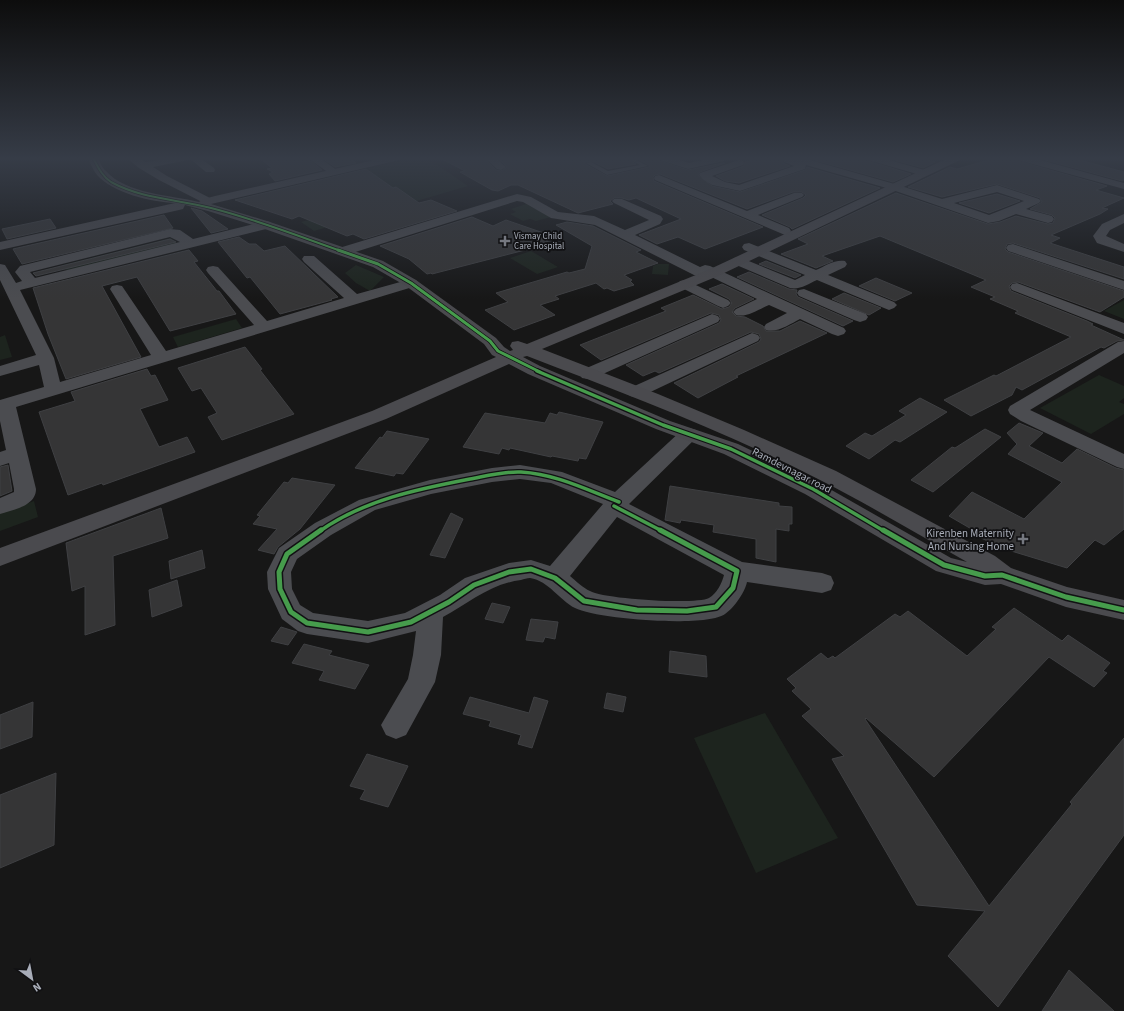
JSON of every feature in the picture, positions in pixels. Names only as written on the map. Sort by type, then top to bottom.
[{"type":"street","points":[[0,246],[194,205]]},
{"type":"street","points":[[204,205],[344,251],[378,264],[411,284],[507,349]]},
{"type":"street","points":[[344,251],[491,205]]},
{"type":"street","points":[[539,205],[555,215],[590,219],[838,331]]},
{"type":"street","points":[[626,235],[656,221],[657,219],[627,205]]},
{"type":"street","points":[[724,205],[785,231]]},
{"type":"street","points":[[747,215],[772,205]]},
{"type":"street","points":[[0,557],[379,415],[507,349],[685,284],[706,271],[738,262],[754,249],[785,231],[845,205]]},
{"type":"street","points":[[0,544],[262,446],[395,399],[507,349],[706,271],[849,205]]},
{"type":"street","points":[[948,205],[988,219],[995,218],[1026,205]]},
{"type":"street","points":[[1016,210],[1048,219]]},
{"type":"street","points":[[1124,218],[1106,227],[1099,236],[1102,240],[1124,248]]},
{"type":"street","points":[[7,286],[32,283],[71,274],[121,267],[166,256],[191,244],[208,245],[237,233],[266,225]]},
{"type":"street","points":[[32,283],[22,272],[25,269],[175,233],[191,244]]},
{"type":"street","points":[[237,233],[258,239]]},
{"type":"street","points":[[1013,248],[1124,286]]},
{"type":"street","points":[[754,249],[890,305]]},
{"type":"street","points":[[309,259],[354,300]]},
{"type":"street","points":[[738,262],[795,285],[840,264]]},
{"type":"street","points":[[738,262],[860,317]]},
{"type":"street","points":[[0,268],[7,286],[46,358],[49,375],[54,390]]},
{"type":"street","points":[[213,270],[264,327]]},
{"type":"street","points":[[71,274],[80,288]]},
{"type":"street","points":[[0,506],[15,501],[25,495],[25,489],[9,456],[3,405],[411,284]]},
{"type":"street","points":[[685,284],[723,303]]},
{"type":"street","points":[[1017,287],[1124,328]]},
{"type":"street","points":[[116,289],[161,357]]},
{"type":"street","points":[[741,312],[804,292]]},
{"type":"street","points":[[772,327],[800,313]]},
{"type":"street","points":[[588,374],[712,319]]},
{"type":"street","points":[[636,392],[752,338]]},
{"type":"street","points":[[1124,346],[1017,410],[1028,417],[1124,462]]},
{"type":"street","name":"Ramdevnagar road","points":[[507,349],[588,374],[636,392],[737,434],[829,476],[987,562],[1002,575],[1066,597],[1124,610]]},
{"type":"street","name":"Ramdevnagar road","points":[[507,349],[663,425],[731,449],[813,488],[888,534],[944,565],[985,576],[1002,575]]},
{"type":"street","points":[[0,372],[46,358]]},
{"type":"street","points":[[555,578],[617,504],[689,434]]},
{"type":"street","points":[[737,571],[733,588],[716,607],[687,610],[637,610],[584,601],[555,578],[531,569],[509,572],[474,585],[449,602],[411,622],[368,632],[307,623],[291,612],[280,589],[279,572],[287,554],[323,529],[367,505],[430,487],[492,475],[520,472],[555,478],[617,504],[737,571],[822,583]]},
{"type":"street","points":[[396,725],[421,682],[427,655],[430,612]]},
{"type":"shaded area","points":[[362,205],[402,205],[314,231],[301,222]]},
{"type":"shaded area","points":[[522,205],[528,205],[551,217],[536,221],[530,219],[523,221],[510,214],[516,212],[511,209]]},
{"type":"shaded area","points":[[171,238],[178,246],[68,273],[63,265]]},
{"type":"shaded area","points":[[531,251],[558,267],[537,274],[510,258]]},
{"type":"shaded area","points":[[658,264],[669,264],[668,275],[652,274],[653,266]]},
{"type":"shaded area","points":[[356,265],[384,277],[370,291],[356,283],[345,273]]},
{"type":"shaded area","points":[[1124,300],[1124,319],[1104,311]]},
{"type":"shaded area","points":[[236,319],[242,328],[178,347],[173,337]]},
{"type":"shaded area","points":[[5,335],[12,357],[0,360],[0,337]]},
{"type":"shaded area","points":[[1099,375],[1124,386],[1124,398],[1119,402],[1124,404],[1124,414],[1091,434],[1040,408]]},
{"type":"shaded area","points":[[34,501],[38,517],[0,531],[0,513]]},
{"type":"shaded area","points":[[765,713],[838,838],[756,873],[694,738]]},
{"type":"building","points":[[251,205],[443,205],[457,211],[364,239],[353,234],[347,236],[299,216],[292,219]]},
{"type":"building","points":[[561,205],[608,205],[578,213]]},
{"type":"building","points":[[651,205],[711,205],[763,227],[705,249],[678,237],[657,244],[639,235],[681,219]]},
{"type":"building","points":[[738,205],[757,205],[747,209]]},
{"type":"building","points":[[786,205],[843,205],[792,229],[762,215]]},
{"type":"building","points":[[870,205],[932,205],[988,224],[1000,222],[1016,216],[1048,224],[1053,223],[1055,218],[1052,215],[1030,209],[1037,205],[1108,205],[1102,208],[1108,209],[1100,214],[1051,235],[1060,238],[1050,243],[1124,267],[1124,279],[1013,243],[1007,244],[1005,249],[1008,252],[1124,291],[1124,297],[1100,312],[1018,282],[1012,283],[1009,286],[1011,291],[1087,321],[1093,324],[1091,325],[1124,340],[1117,341],[1104,348],[1101,347],[1022,390],[1016,387],[1012,395],[971,416],[944,400],[994,375],[996,376],[1071,337],[1015,313],[1018,311],[990,299],[995,297],[971,287],[986,280],[880,236],[822,256],[833,261],[816,268],[781,254],[808,244],[798,239]]},
{"type":"building","points":[[966,205],[1009,205],[989,213]]},
{"type":"building","points":[[191,208],[202,211],[228,229],[211,233]]},
{"type":"building","points":[[164,215],[173,228],[22,264],[13,249]]},
{"type":"building","points":[[472,217],[493,226],[506,220],[558,238],[524,249],[525,250],[432,274],[427,274],[409,259],[380,246]]},
{"type":"building","points":[[50,219],[56,228],[7,239],[2,229]]},
{"type":"building","points":[[567,222],[593,226],[641,250],[636,252],[658,263],[624,275],[632,280],[630,281],[634,285],[614,291],[607,288],[604,289],[596,283],[555,296],[559,299],[540,305],[555,315],[514,330],[485,310],[508,302],[496,293],[567,272],[569,273],[585,269],[592,246],[556,225]]},
{"type":"building","points":[[239,237],[249,244],[256,244],[264,251],[285,246],[338,297],[280,314],[250,277],[247,278],[218,242]]},
{"type":"building","points":[[170,239],[176,242],[36,276],[33,273]]},
{"type":"building","points":[[189,250],[198,261],[194,262],[217,291],[219,291],[236,314],[170,331],[137,277],[102,286],[141,357],[66,379],[48,334],[33,288]]},
{"type":"building","points":[[766,261],[801,275],[795,278],[759,264]]},
{"type":"building","points":[[749,272],[789,289],[797,290],[796,294],[798,297],[853,321],[843,326],[737,277]]},
{"type":"building","points":[[876,278],[912,293],[895,301],[859,286]]},
{"type":"building","points":[[722,284],[754,299],[735,308],[732,312],[736,316],[745,317],[763,326],[766,331],[780,331],[800,321],[827,333],[736,376],[738,377],[698,398],[674,383],[759,342],[761,339],[759,334],[751,332],[659,373],[655,371],[643,376],[626,365],[719,323],[721,320],[719,315],[711,313],[601,360],[580,345],[666,311],[661,308],[693,295],[722,309],[729,307],[732,303],[729,299],[709,289]]},
{"type":"building","points":[[844,293],[881,308],[869,315],[832,299]]},
{"type":"building","points":[[245,347],[262,369],[260,370],[294,414],[222,440],[208,417],[217,413],[201,388],[192,391],[178,368]]},
{"type":"building","points":[[147,369],[151,376],[155,375],[168,400],[140,409],[159,447],[187,437],[195,452],[103,485],[102,483],[68,495],[39,412],[75,401],[71,392]]},
{"type":"building","points":[[920,398],[947,412],[900,442],[895,440],[869,459],[846,446],[865,433],[872,436],[906,415],[899,411]]},
{"type":"building","points":[[559,412],[603,422],[586,459],[579,458],[578,461],[510,448],[509,450],[502,448],[499,454],[463,447],[485,413],[545,423],[550,413],[557,415]]},
{"type":"building","points":[[1019,423],[1043,433],[1029,446],[1062,463],[1077,449],[1116,468],[1124,470],[1124,529],[1104,545],[1095,540],[1067,568],[1008,550],[981,538],[980,534],[949,516],[972,492],[1024,519],[1062,482],[1008,454],[1017,444],[1007,433]]},
{"type":"building","points":[[985,429],[1001,437],[933,492],[911,480],[952,447],[955,448]]},
{"type":"building","points":[[387,431],[429,439],[403,474],[396,473],[394,476],[355,468],[380,437],[382,438]]},
{"type":"building","points":[[8,465],[12,491],[0,496],[0,467]]},
{"type":"building","points":[[292,478],[335,485],[300,529],[278,547],[274,554],[258,550],[277,529],[253,524],[260,516],[257,515],[284,482],[288,483]]},
{"type":"building","points":[[670,486],[779,503],[779,506],[792,507],[792,524],[789,524],[789,531],[776,529],[776,562],[756,558],[756,539],[713,532],[714,525],[681,520],[680,523],[665,520]]},
{"type":"building","points":[[161,508],[168,538],[113,556],[115,625],[85,635],[85,586],[72,591],[66,543]]},
{"type":"building","points":[[451,513],[463,519],[445,558],[430,555]]},
{"type":"building","points":[[202,550],[205,568],[171,579],[169,561]]},
{"type":"building","points":[[177,580],[182,606],[152,617],[149,590]]},
{"type":"building","points":[[492,603],[510,607],[503,623],[485,619]]},
{"type":"building","points":[[1014,608],[1062,641],[1068,635],[1110,663],[1103,671],[1107,673],[1094,687],[1049,657],[934,777],[866,718],[865,719],[989,906],[1072,804],[1070,802],[1124,738],[1124,835],[998,1007],[948,956],[985,911],[917,905],[832,759],[844,756],[802,716],[811,709],[792,691],[796,688],[787,679],[821,653],[828,659],[833,656],[835,658],[895,614],[900,617],[908,611],[967,656],[996,629],[992,627]]},
{"type":"building","points":[[531,619],[558,622],[555,639],[545,637],[543,642],[526,640]]},
{"type":"building","points":[[281,627],[297,632],[288,645],[271,641]]},
{"type":"building","points":[[304,644],[332,651],[329,655],[369,665],[355,689],[319,680],[324,671],[292,663]]},
{"type":"building","points":[[670,651],[706,656],[707,677],[669,672]]},
{"type":"building","points":[[607,693],[626,697],[623,712],[604,708]]},
{"type":"building","points":[[470,697],[529,713],[534,697],[548,701],[532,748],[518,744],[521,735],[489,726],[491,721],[463,714]]},
{"type":"building","points":[[33,702],[32,737],[0,749],[0,715]]},
{"type":"building","points":[[367,754],[408,766],[388,807],[360,799],[365,790],[350,786]]},
{"type":"building","points":[[56,773],[54,845],[0,868],[0,795]]},
{"type":"building","points":[[1069,970],[1114,1011],[1042,1011]]},
{"type":"cycle path","points":[[199,205],[266,225],[378,264],[411,283],[490,341],[498,351],[534,370],[663,425],[731,449],[813,489],[944,565],[985,576],[1002,575],[1066,597],[1124,610]]},
{"type":"cycle path","points":[[614,506],[737,571],[733,588],[716,607],[687,611],[637,610],[584,601],[555,578],[531,569],[509,572],[474,585],[449,602],[411,622],[368,632],[307,623],[291,612],[280,589],[279,572],[287,554],[323,529],[367,505],[430,487],[492,475],[520,472],[555,477],[619,502]]},
{"type":"place","name":"Vismay Child Care Hospital","points":[[505,241]]},
{"type":"place","name":"Kirenben Maternity And Nursing Home","points":[[1023,539]]}]
